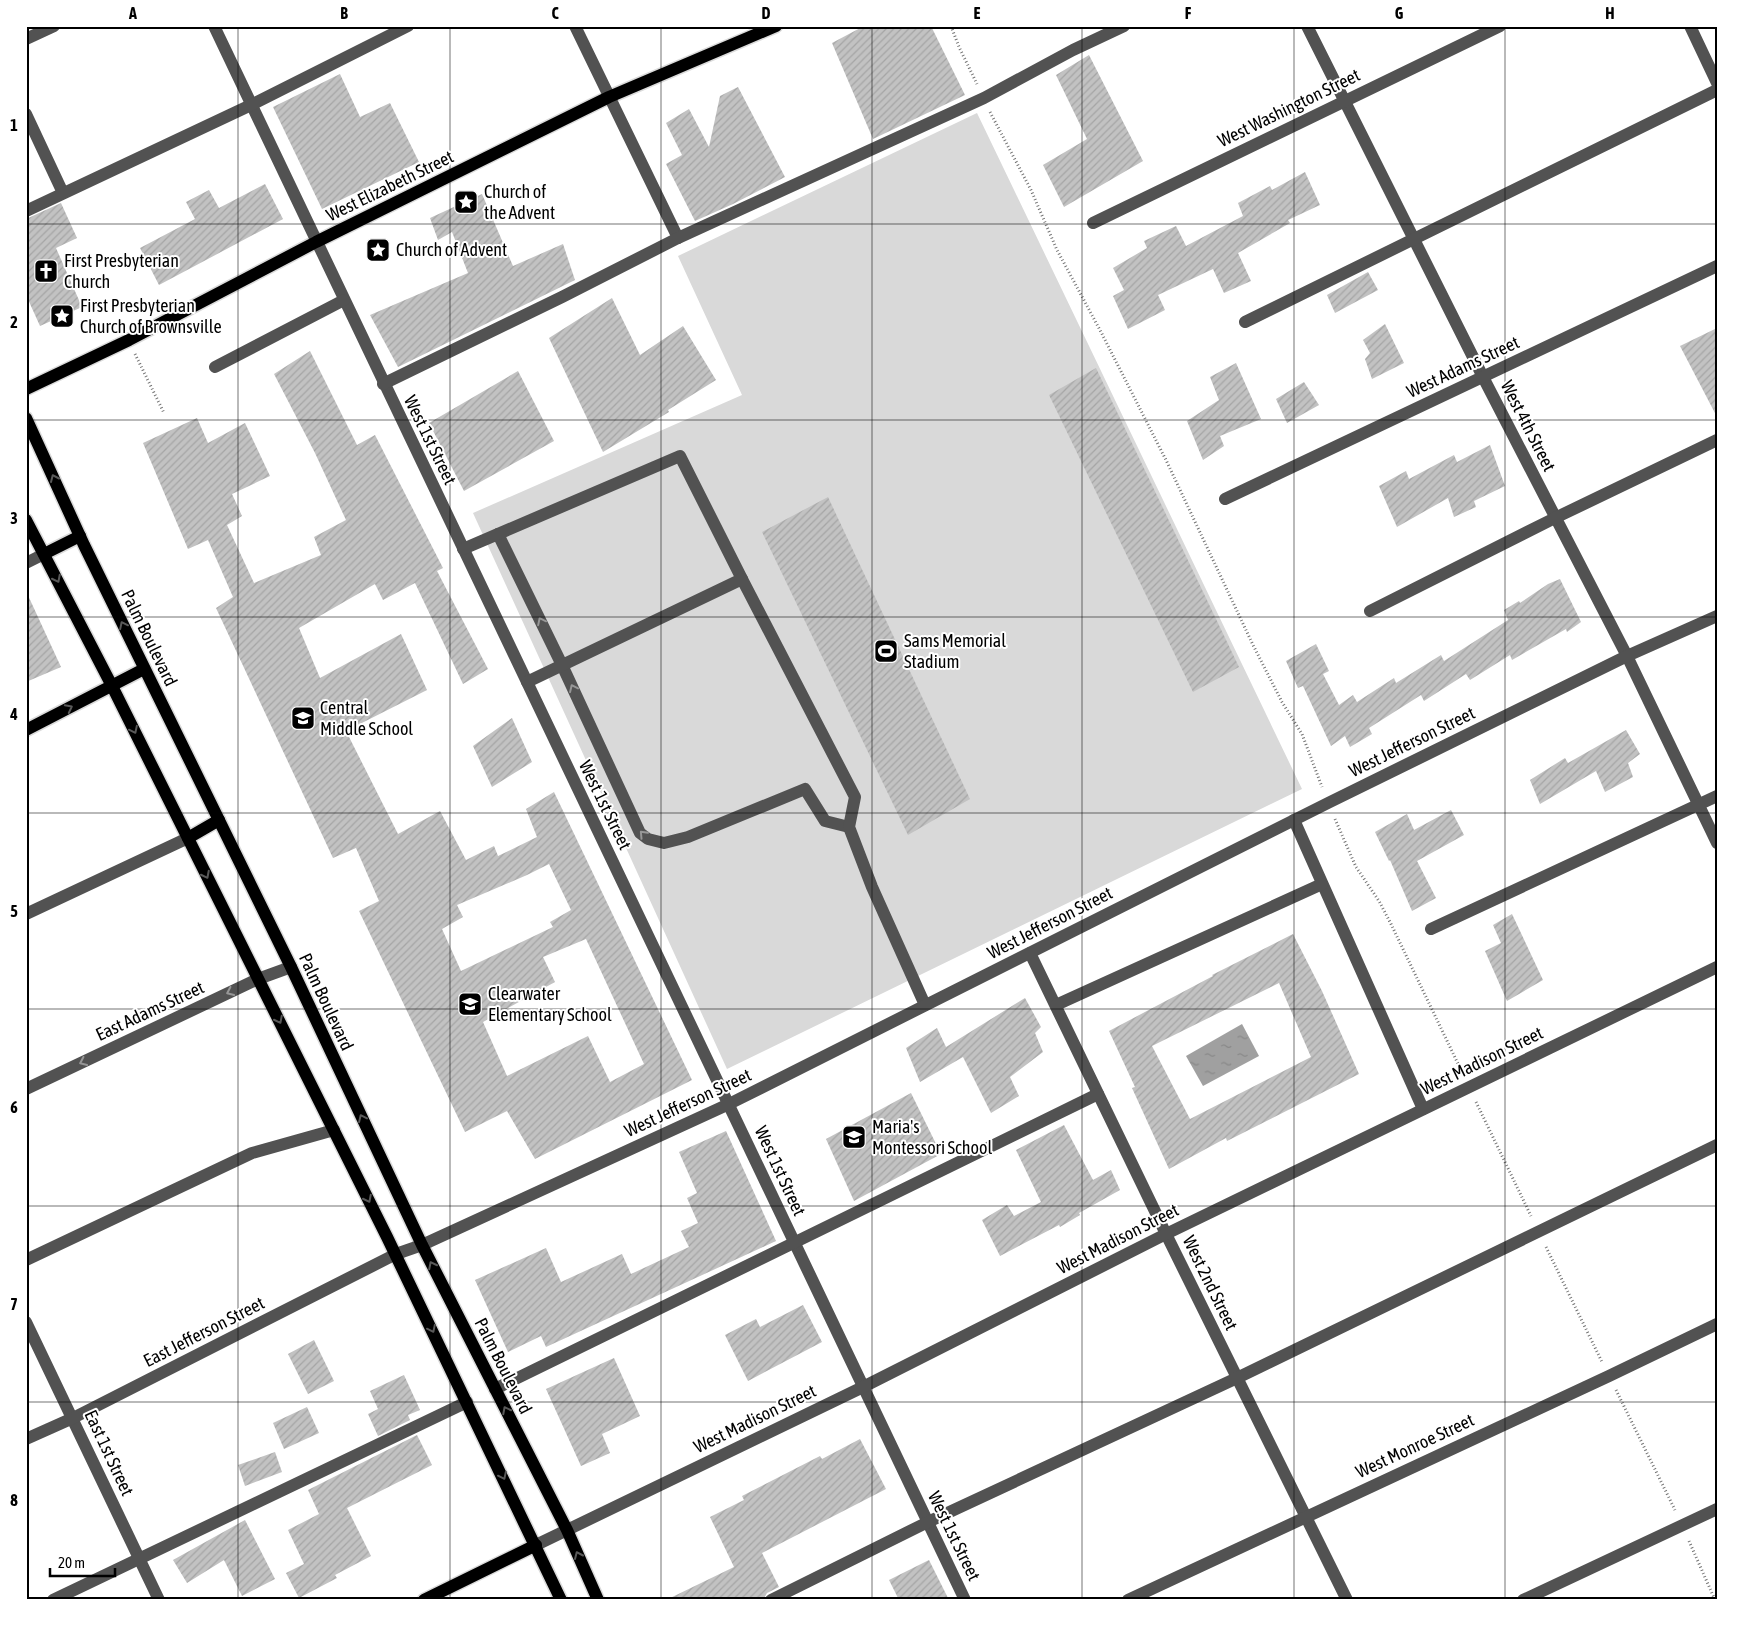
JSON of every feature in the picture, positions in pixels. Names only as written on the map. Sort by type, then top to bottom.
[{"type":"main road","name":"West Elizabeth Street","points":[[26,390],[128,340],[316,242],[609,97],[776,26]]},
{"type":"main road","name":"Palm Boulevard","points":[[26,418],[80,536],[291,967],[422,1245],[567,1530],[598,1600]]},
{"type":"main road","points":[[26,520],[112,686],[396,1254],[561,1600]]},
{"type":"main road","points":[[44,554],[80,536]]},
{"type":"main road","points":[[26,730],[144,668]]},
{"type":"main road","points":[[188,838],[219,820]]},
{"type":"main road","points":[[424,1600],[536,1545]]},
{"type":"street","points":[[26,39],[54,26]]},
{"type":"street","name":"West 1st Street","points":[[214,26],[965,1600]]},
{"type":"street","points":[[26,211],[251,105],[408,26]]},
{"type":"street","points":[[575,26],[678,238]]},
{"type":"street","points":[[384,384],[678,238],[984,98],[1073,50],[1124,26]]},
{"type":"street","name":"West 4th Street","points":[[1307,26],[1483,377],[1627,656],[1717,843]]},
{"type":"street","name":"West Washington Street","points":[[1094,223],[1500,26]]},
{"type":"street","points":[[1690,26],[1717,83]]},
{"type":"street","points":[[1245,322],[1717,90]]},
{"type":"street","points":[[26,114],[62,194]]},
{"type":"street","name":"West Adams Street","points":[[1225,499],[1717,266]]},
{"type":"street","points":[[215,367],[344,300]]},
{"type":"street","points":[[1370,611],[1555,518],[1717,440]]},
{"type":"street","points":[[463,549],[680,456],[855,797],[849,827],[872,887],[925,1005]]},
{"type":"street","points":[[498,534],[562,665],[640,833],[648,840],[664,843],[688,837],[805,789],[825,821],[849,827]]},
{"type":"street","points":[[26,563],[44,554]]},
{"type":"street","points":[[527,682],[742,579]]},
{"type":"street","name":"West Jefferson Street","points":[[396,1254],[422,1245],[729,1104],[1294,820],[1627,656],[1717,616]]},
{"type":"street","points":[[1431,930],[1717,796]]},
{"type":"street","points":[[1294,820],[1424,1109]]},
{"type":"street","points":[[26,914],[188,838]]},
{"type":"street","points":[[1056,1005],[1322,884]]},
{"type":"street","name":"West 2nd Street","points":[[1030,953],[1166,1234],[1347,1600]]},
{"type":"street","name":"East Adams Street","points":[[26,1089],[258,979],[291,967]]},
{"type":"street","name":"West Madison Street","points":[[536,1545],[863,1387],[1166,1234],[1717,967]]},
{"type":"street","points":[[495,1389],[1098,1094]]},
{"type":"street","points":[[26,1260],[252,1153],[334,1130]]},
{"type":"street","points":[[771,1600],[928,1522],[1237,1378],[1717,1145]]},
{"type":"street","name":"East Jefferson Street","points":[[26,1439],[73,1418],[396,1254]]},
{"type":"street","name":"East 1st Street","points":[[26,1322],[159,1600]]},
{"type":"street","name":"West Monroe Street","points":[[1128,1600],[1717,1324]]},
{"type":"street","points":[[53,1600],[467,1402]]},
{"type":"street","points":[[1522,1600],[1717,1509]]},
{"type":"path","points":[[128,340],[164,413]]},
{"type":"shaded area","name":"Sams Memorial Stadium","points":[[977,113],[1302,789],[727,1069],[473,513],[742,395],[678,256]]},
{"type":"water","points":[[1242,1024],[1259,1056],[1203,1086],[1186,1056]]},
{"type":"building","points":[[864,26],[931,26],[965,95],[873,139],[832,43]]},
{"type":"building","points":[[1089,55],[1143,161],[1064,207],[1043,165],[1087,139],[1056,75]]},
{"type":"building","points":[[340,74],[360,117],[390,103],[419,162],[322,209],[273,107]]},
{"type":"building","points":[[738,87],[785,177],[695,221],[666,164],[682,155],[666,123],[689,109],[709,147],[720,96]]},
{"type":"building","points":[[1305,172],[1320,205],[1288,220],[1290,223],[1238,253],[1251,281],[1224,293],[1213,269],[1158,295],[1165,310],[1128,329],[1113,296],[1124,290],[1113,268],[1147,248],[1144,241],[1176,226],[1186,246],[1243,216],[1238,203],[1270,186],[1272,190]]},
{"type":"building","points":[[265,184],[283,219],[159,285],[140,248],[195,219],[186,202],[209,190],[219,208]]},
{"type":"building","name":"Church of the Advent","points":[[482,194],[513,266],[563,244],[575,280],[398,367],[370,315],[468,273],[452,232],[438,240],[430,218]]},
{"type":"building","name":"First Presbyterian Church","points":[[61,203],[77,238],[56,248],[82,307],[40,326],[26,295],[26,219]]},
{"type":"building","points":[[1368,272],[1378,290],[1335,313],[1327,295]]},
{"type":"building","points":[[612,298],[640,355],[683,326],[716,380],[668,410],[669,412],[603,452],[549,338]]},
{"type":"building","points":[[1385,324],[1404,363],[1372,379],[1365,359],[1370,353],[1363,340]]},
{"type":"building","points":[[1717,328],[1717,417],[1680,346]]},
{"type":"building","points":[[310,351],[357,445],[375,435],[443,568],[437,571],[488,669],[463,684],[415,583],[383,600],[375,584],[299,628],[320,678],[401,634],[427,690],[346,731],[398,834],[440,811],[466,860],[494,846],[498,856],[537,837],[526,809],[554,792],[692,1080],[535,1159],[507,1111],[465,1132],[359,911],[379,901],[356,848],[333,858],[216,608],[233,597],[208,540],[188,549],[143,443],[197,418],[208,443],[245,423],[270,476],[232,494],[242,516],[227,525],[254,583],[321,555],[314,537],[346,520],[315,453],[274,374]],"holes":[[[549,864],[571,910],[550,922],[553,927],[461,971],[442,929],[463,917],[457,905]],[[586,939],[644,1064],[610,1082],[588,1036],[507,1076],[483,1022],[555,982],[543,957]]]},
{"type":"building","points":[[1236,363],[1261,419],[1220,436],[1224,446],[1203,460],[1187,421],[1219,400],[1210,377]]},
{"type":"building","points":[[1096,368],[1239,667],[1193,692],[1049,395]]},
{"type":"building","points":[[518,371],[554,441],[464,491],[429,423]]},
{"type":"building","points":[[1304,382],[1319,405],[1287,423],[1276,399]]},
{"type":"building","points":[[1490,445],[1505,486],[1474,501],[1476,507],[1454,517],[1448,498],[1397,527],[1379,486],[1406,471],[1409,479],[1454,455],[1457,462]]},
{"type":"building","points":[[828,497],[970,799],[908,835],[762,532]]},
{"type":"building","points":[[1560,579],[1581,622],[1567,632],[1566,629],[1512,660],[1510,655],[1470,680],[1466,674],[1424,701],[1421,695],[1369,728],[1372,734],[1350,747],[1345,736],[1331,746],[1303,686],[1298,688],[1286,661],[1316,644],[1329,671],[1323,674],[1339,705],[1353,695],[1357,702],[1394,678],[1396,683],[1441,655],[1444,661],[1508,620],[1504,610],[1519,601],[1520,603],[1548,584]]},
{"type":"building","points":[[26,591],[61,667],[26,682]]},
{"type":"building","points":[[512,718],[532,762],[492,787],[473,746]]},
{"type":"building","points":[[1626,730],[1640,754],[1628,763],[1633,777],[1605,792],[1596,771],[1540,804],[1530,780],[1565,758],[1568,763]]},
{"type":"building","points":[[1451,810],[1464,835],[1417,861],[1436,898],[1412,911],[1390,860],[1375,832],[1407,814],[1414,830]]},
{"type":"building","points":[[1512,914],[1543,980],[1507,1001],[1485,951],[1501,943],[1493,925]]},
{"type":"building","points":[[1293,934],[1322,991],[1359,1074],[1227,1141],[1226,1138],[1169,1169],[1132,1088],[1135,1087],[1109,1031],[1212,975]],"holes":[[[1279,983],[1311,1057],[1190,1119],[1152,1046]]]},
{"type":"building","points":[[1025,998],[1041,1027],[1035,1033],[1043,1052],[1010,1077],[1019,1096],[991,1113],[963,1057],[920,1082],[906,1048],[937,1028],[946,1047]]},
{"type":"building","points":[[911,1093],[941,1154],[854,1201],[826,1139]]},
{"type":"building","points":[[1064,1125],[1093,1180],[1111,1170],[1120,1190],[1079,1213],[1080,1215],[1060,1227],[1059,1225],[1000,1256],[982,1220],[1007,1205],[1014,1216],[1041,1202],[1016,1150]]},
{"type":"building","points":[[726,1131],[776,1241],[546,1347],[541,1336],[508,1352],[475,1280],[546,1248],[561,1282],[622,1254],[631,1274],[689,1247],[681,1231],[698,1223],[687,1198],[697,1193],[679,1152]]},
{"type":"building","points":[[803,1305],[822,1342],[748,1381],[725,1335],[756,1319],[760,1327]]},
{"type":"building","points":[[314,1340],[334,1381],[308,1394],[288,1354]]},
{"type":"building","points":[[614,1358],[640,1416],[602,1434],[610,1453],[581,1466],[546,1389]]},
{"type":"building","points":[[404,1375],[420,1410],[408,1415],[410,1420],[378,1436],[368,1414],[378,1409],[370,1391]]},
{"type":"building","points":[[307,1407],[319,1433],[284,1449],[273,1423]]},
{"type":"building","points":[[417,1435],[432,1465],[347,1508],[371,1556],[335,1575],[337,1578],[299,1598],[286,1573],[304,1564],[288,1530],[319,1514],[308,1490]]},
{"type":"building","points":[[860,1439],[886,1489],[762,1553],[779,1587],[767,1593],[763,1600],[666,1600],[734,1567],[710,1517],[744,1500],[742,1496],[820,1456],[822,1459]]},
{"type":"building","points":[[275,1452],[282,1472],[245,1486],[238,1465]]},
{"type":"building","points":[[245,1520],[275,1579],[242,1596],[224,1560],[187,1583],[173,1560]]},
{"type":"building","points":[[929,1560],[949,1600],[899,1600],[889,1580]]},
{"type":"place","name":"Church of the Advent","points":[[466,202]]},
{"type":"place","name":"Church of Advent","points":[[378,250]]},
{"type":"place","name":"First Presbyterian Church","points":[[46,271]]},
{"type":"place","name":"First Presbyterian Church of Brownsville","points":[[62,316]]},
{"type":"place","name":"Sams Memorial Stadium","points":[[886,651]]},
{"type":"place","name":"Central Middle School","points":[[303,718]]},
{"type":"place","name":"Clearwater Elementary School","points":[[470,1004]]},
{"type":"place","name":"Maria's Montessori School","points":[[854,1137]]}]
